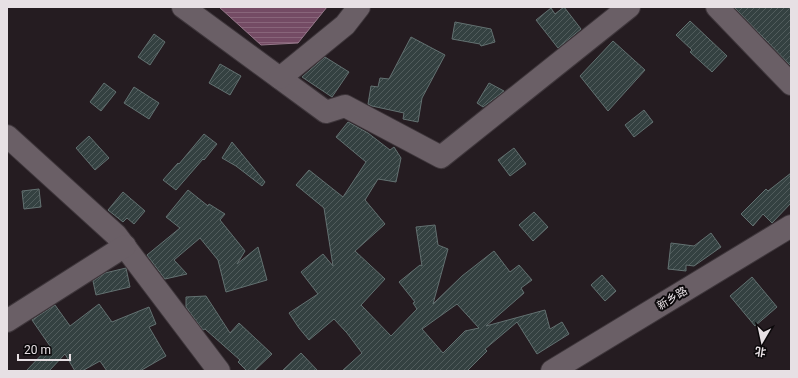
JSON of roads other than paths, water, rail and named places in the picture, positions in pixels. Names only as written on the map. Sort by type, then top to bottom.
[{"type":"street","points":[[183,7],[326,112],[345,106],[441,157],[629,7]]},
{"type":"street","points":[[280,78],[345,25],[359,7]]},
{"type":"street","points":[[717,7],[791,84]]},
{"type":"street","points":[[7,136],[116,234],[219,371]]},
{"type":"street","name":"新乡路","points":[[552,371],[791,226]]},
{"type":"street","points":[[7,321],[125,246]]}]
